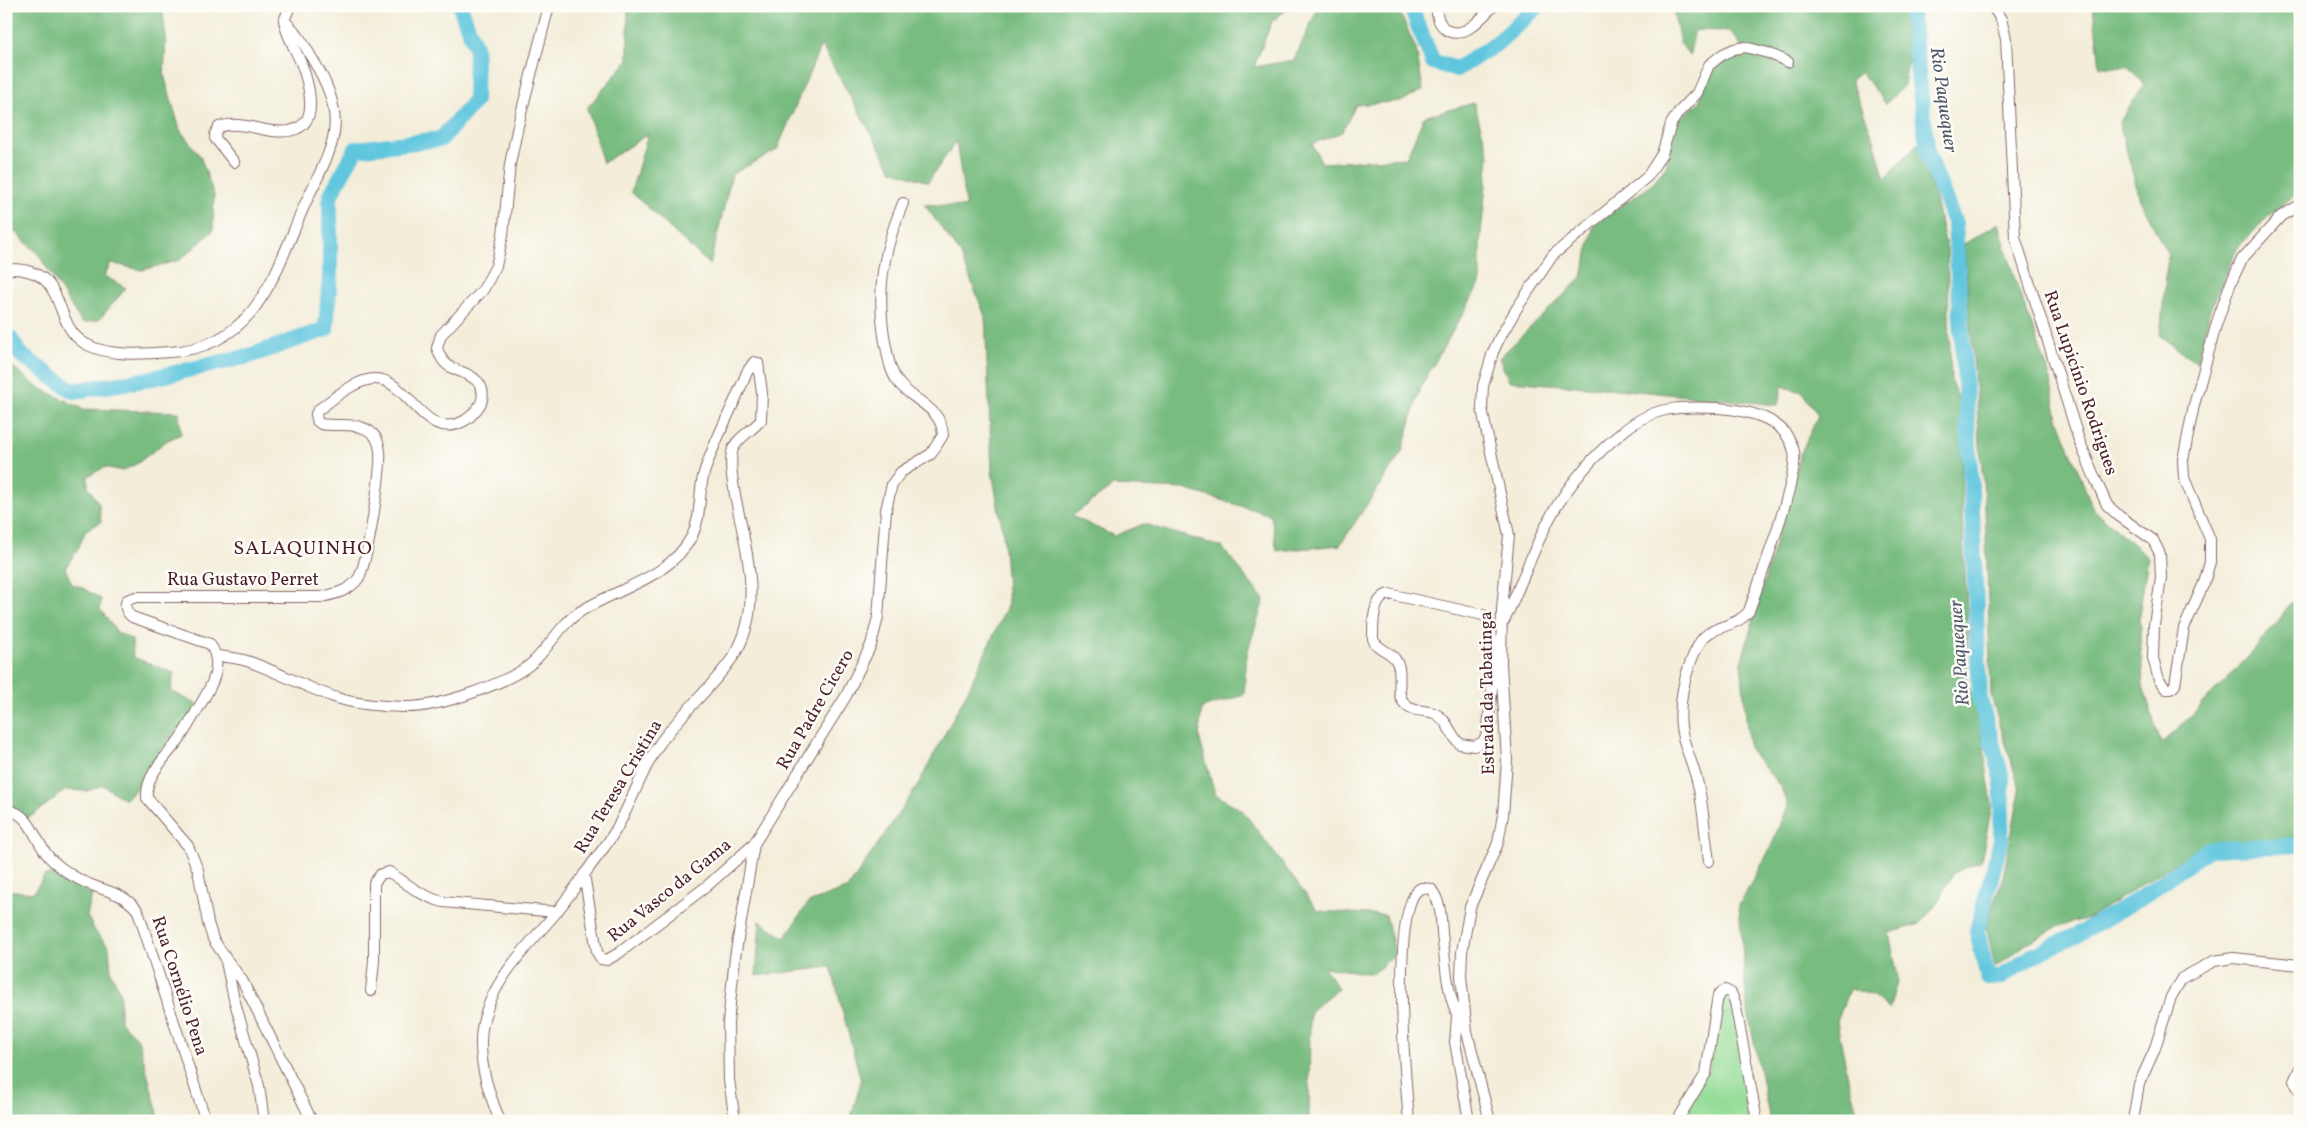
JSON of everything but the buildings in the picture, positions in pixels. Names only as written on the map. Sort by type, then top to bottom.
[{"type":"street","points":[[234,162],[215,138],[216,131],[219,128],[238,126],[285,132],[300,129],[306,122],[309,107],[308,84],[284,21],[290,6]]},
{"type":"street","name":"Rua Gustavo Perret","points":[[217,656],[210,644],[132,617],[126,609],[127,600],[136,597],[171,596],[321,597],[334,594],[352,586],[359,578],[364,562],[380,465],[380,450],[377,439],[360,426],[321,424],[316,416],[318,410],[359,383],[377,379],[397,388],[428,418],[440,425],[455,425],[467,420],[480,404],[483,393],[478,382],[453,370],[444,362],[437,348],[441,335],[483,290],[496,266],[503,235],[510,164],[519,120],[549,6]]},
{"type":"street","points":[[1437,6],[1436,14],[1440,23],[1450,32],[1458,33],[1477,24],[1492,6]]},
{"type":"street","name":"Rua Lupicínio Rodrigues","points":[[1992,6],[2000,19],[2006,39],[2015,237],[2079,440],[2094,476],[2107,504],[2119,516],[2153,540],[2160,554],[2161,578],[2154,625],[2153,658],[2159,680],[2166,689],[2171,689],[2175,685],[2184,628],[2204,583],[2210,562],[2210,539],[2184,478],[2183,460],[2194,405],[2217,322],[2230,285],[2242,259],[2280,216],[2300,205]]},
{"type":"street","points":[[6,269],[30,271],[46,279],[60,302],[73,332],[85,344],[100,349],[130,353],[170,352],[202,348],[232,332],[250,314],[265,294],[281,263],[305,204],[330,155],[334,139],[332,99],[327,83],[294,30],[284,21]]},
{"type":"street","name":"Estrada da Tabatinga","points":[[1490,1121],[1467,1032],[1461,976],[1462,952],[1470,907],[1498,843],[1503,815],[1507,760],[1498,660],[1509,535],[1499,496],[1482,408],[1483,386],[1492,352],[1553,255],[1637,187],[1652,170],[1662,154],[1671,124],[1678,112],[1698,93],[1707,70],[1713,62],[1734,49],[1745,47],[1768,53],[1788,62]]},
{"type":"street","name":"Rua Padre Cicero","points":[[735,1121],[729,1080],[728,1023],[735,957],[754,844],[846,696],[871,645],[878,617],[886,510],[892,484],[901,472],[931,454],[943,435],[940,420],[934,412],[905,389],[893,374],[881,318],[880,293],[885,258],[903,203]]},
{"type":"street","name":"Rua Teresa Cristina","points":[[217,656],[245,660],[339,699],[365,704],[407,707],[444,701],[512,675],[531,664],[580,611],[655,573],[671,561],[692,536],[699,513],[704,476],[715,441],[747,372],[754,362],[758,362],[762,393],[761,420],[736,444],[732,454],[732,478],[747,546],[750,575],[750,607],[744,631],[734,655],[660,744],[605,846],[557,912],[515,960],[490,1002],[484,1018],[480,1052],[500,1121]]},
{"type":"street","points":[[1502,626],[1539,540],[1564,496],[1597,456],[1620,433],[1637,421],[1657,411],[1674,407],[1743,410],[1760,415],[1785,434],[1794,452],[1795,463],[1786,498],[1749,611],[1737,621],[1706,634],[1699,644],[1684,688],[1680,715],[1681,727],[1700,791],[1709,861]]},
{"type":"street","points":[[1394,594],[1485,616],[1489,622],[1498,660],[1486,739],[1482,744],[1474,746],[1460,744],[1441,717],[1430,712],[1409,708],[1404,704],[1401,697],[1399,668],[1396,660],[1377,646],[1372,639],[1378,601],[1384,595],[1394,594]]},
{"type":"street","points":[[217,656],[213,684],[182,736],[151,776],[146,790],[150,803],[178,833],[195,862],[213,939],[242,980],[312,1121]]},
{"type":"street","name":"Rua Cornélio Pena","points":[[6,810],[16,812],[26,819],[51,860],[88,884],[122,895],[138,911],[206,1121]]},
{"type":"street","name":"Rua Vasco da Gama","points":[[584,874],[597,952],[601,959],[607,960],[619,954],[707,886],[754,844]]},
{"type":"street","points":[[371,991],[374,961],[374,883],[380,874],[389,872],[419,894],[442,902],[557,912]]},
{"type":"street","points":[[1409,1121],[1404,1070],[1402,981],[1405,931],[1409,910],[1415,892],[1422,888],[1431,889],[1439,903],[1449,990],[1457,1017],[1467,1032]]},
{"type":"street","points":[[225,957],[234,999],[259,1086],[264,1121]]},
{"type":"street","points":[[2133,1121],[2139,1084],[2154,1051],[2171,997],[2182,978],[2214,961],[2233,958],[2300,965]]},
{"type":"street","points":[[1677,1121],[1706,1073],[1718,995],[1720,991],[1725,990],[1731,993],[1735,1002],[1757,1121]]},
{"type":"street","points":[[1457,1017],[1455,1042],[1468,1121]]},
{"type":"street","points":[[2300,1068],[2294,1082],[2300,1091]]},
{"type":"green space","points":[[6,6],[162,6],[166,37],[164,75],[180,130],[200,156],[214,195],[213,231],[180,260],[142,270],[111,263],[104,276],[126,288],[99,320],[82,323],[38,254],[6,223]]},
{"type":"green space","points":[[628,6],[1292,6],[1272,21],[1254,67],[1294,60],[1319,6],[1397,6],[1416,49],[1423,90],[1402,101],[1356,105],[1342,132],[1312,144],[1322,163],[1406,158],[1424,117],[1474,103],[1489,156],[1480,243],[1480,284],[1420,388],[1402,452],[1340,545],[1277,551],[1271,515],[1184,489],[1113,486],[1072,516],[1114,536],[1144,524],[1222,547],[1264,600],[1247,653],[1244,695],[1202,708],[1199,737],[1215,794],[1242,810],[1318,911],[1386,915],[1395,954],[1373,974],[1324,967],[1338,988],[1310,1011],[1309,1121],[850,1121],[861,1081],[831,967],[756,976],[760,921],[785,938],[808,903],[848,888],[918,785],[968,690],[1008,604],[1003,533],[992,471],[985,316],[960,253],[924,204],[966,207],[956,141],[928,182],[892,170],[821,45],[777,150],[732,174],[710,265],[631,192],[648,134],[603,163],[587,108],[628,60]]},
{"type":"green space","points":[[1672,6],[1757,6],[1763,13],[1772,6],[1902,6],[1911,46],[1904,85],[1886,104],[1861,72],[1851,80],[1874,140],[1885,179],[1918,143],[1934,195],[1947,250],[1951,380],[1961,408],[1962,518],[1968,631],[1967,682],[1979,717],[1992,805],[1981,861],[1953,873],[1938,902],[1920,924],[1889,933],[1898,978],[1889,1009],[1872,995],[1849,989],[1837,1022],[1849,1083],[1860,1121],[1770,1121],[1747,1007],[1739,905],[1770,849],[1787,806],[1781,787],[1749,749],[1741,663],[1801,453],[1818,415],[1802,392],[1782,386],[1778,405],[1628,390],[1509,381],[1499,358],[1582,277],[1594,224],[1649,187],[1666,167],[1673,123],[1700,102],[1706,74],[1744,49],[1730,31],[1695,30],[1689,56],[1680,42]]},
{"type":"green space","points":[[2093,6],[2300,6],[2300,191],[2273,212],[2238,247],[2210,310],[2197,363],[2160,336],[2168,255],[2140,200],[2119,123],[2144,85],[2129,67],[2100,67]]},
{"type":"green space","points":[[1999,223],[2015,280],[2048,370],[2058,418],[2093,509],[2148,557],[2139,616],[2143,686],[2161,743],[2176,731],[2252,653],[2291,603],[2300,600],[2300,839],[2206,843],[2089,918],[2059,926],[2029,942],[1995,967],[1986,924],[2003,877],[2020,790],[1991,696],[1985,507],[1964,244]]},
{"type":"green space","points":[[6,361],[36,386],[83,409],[179,412],[181,434],[166,441],[138,463],[122,471],[105,467],[88,476],[88,487],[99,504],[101,522],[86,530],[77,551],[65,568],[72,584],[101,599],[100,609],[117,632],[132,640],[133,657],[174,673],[171,691],[202,707],[175,732],[134,791],[125,800],[103,785],[87,791],[66,790],[30,817],[6,814]]},
{"type":"green space","points":[[45,875],[59,875],[92,894],[87,916],[95,931],[109,947],[111,972],[120,992],[120,1021],[138,1039],[160,1121],[6,1121],[6,890],[33,893]]},
{"type":"green space","points":[[1720,988],[1732,991],[1757,1121],[1678,1121],[1709,1068]]},
{"type":"waterway","points":[[6,336],[10,338],[21,355],[73,391],[144,380],[249,356],[326,329],[330,276],[330,196],[356,149],[441,139],[475,101],[476,49],[460,6]]},
{"type":"waterway","name":"Rio Paquequer","points":[[1410,6],[1433,62],[1457,69],[1496,44],[1538,6]]},
{"type":"waterway","name":"Rio Paquequer","points":[[1910,6],[1928,155],[1955,224],[1970,464],[1980,699],[2002,778],[2001,840],[1977,931],[1988,978],[2001,977],[2034,955],[2077,935],[2143,896],[2209,849],[2300,845]]},
{"type":"district","name":"SALAQUINHO","points":[[303,549]]}]
